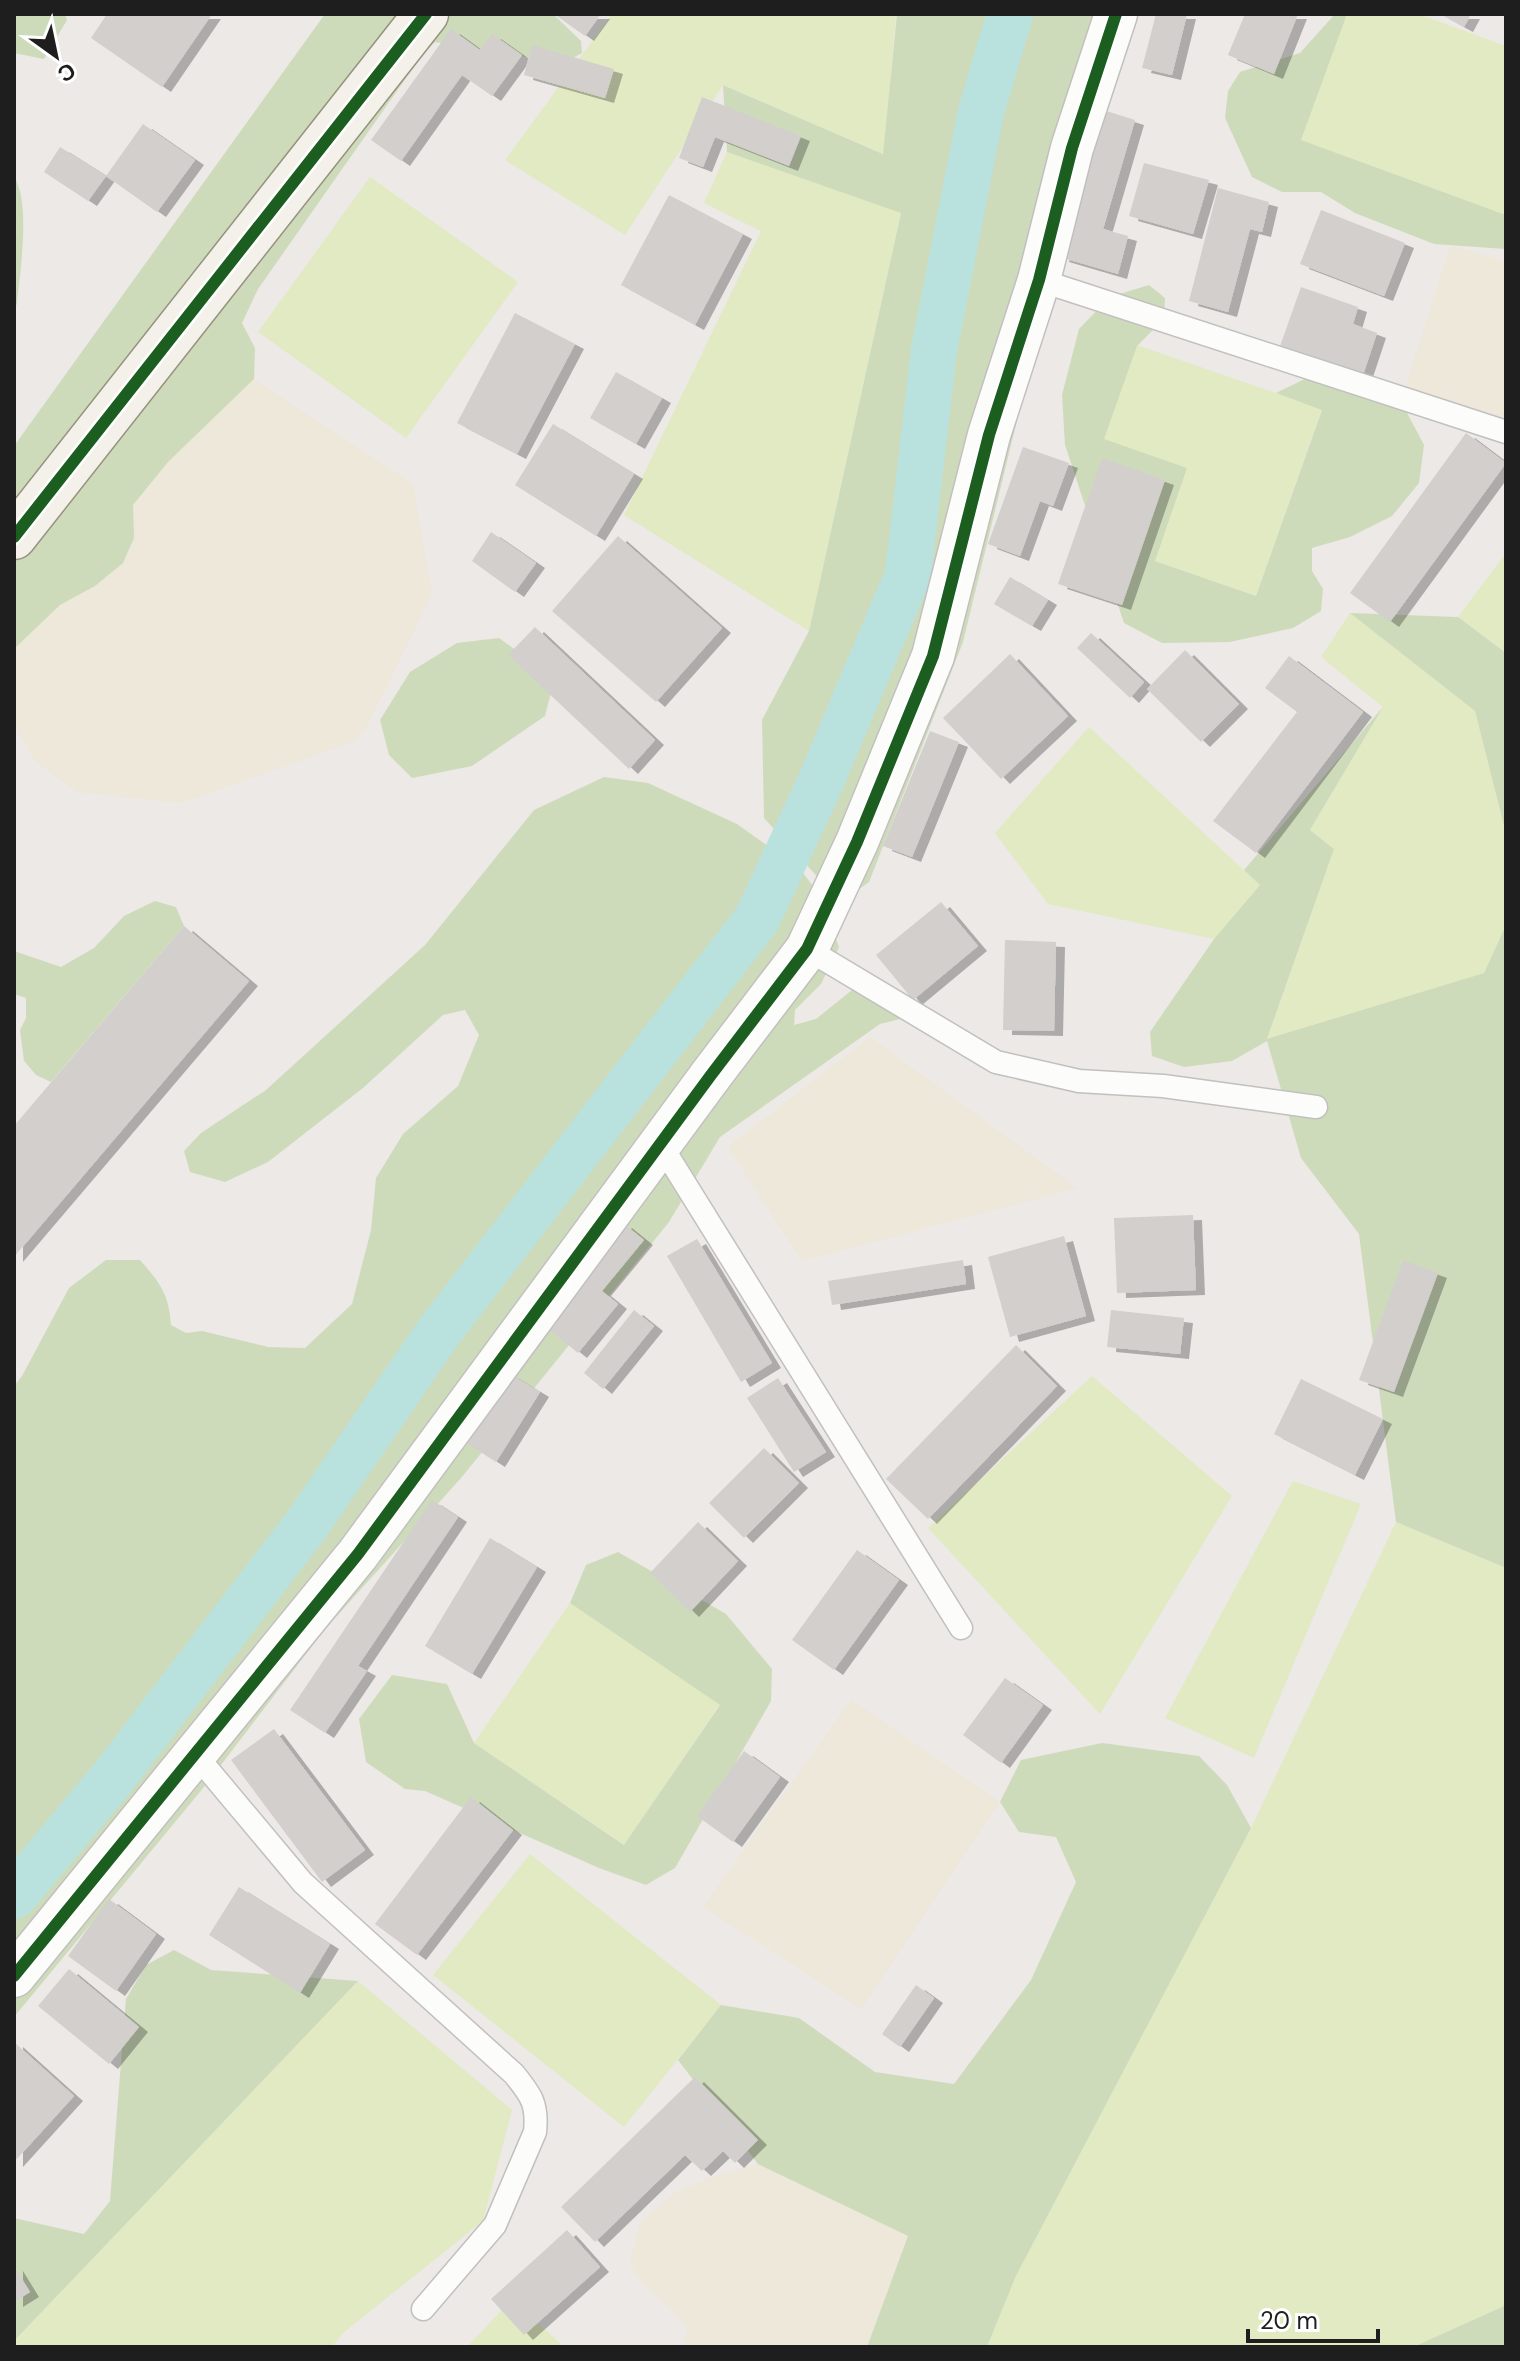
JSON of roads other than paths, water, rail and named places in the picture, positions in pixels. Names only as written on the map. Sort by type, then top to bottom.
[{"type":"street","points":[[14,537],[426,14]]},
{"type":"street","points":[[14,1976],[358,1554],[807,949],[857,842],[933,656],[989,435],[1039,280],[1072,148],[1116,14]]},
{"type":"lane","points":[[1039,280],[1506,432]]},
{"type":"lane","points":[[807,949],[996,1062],[1079,1081],[1163,1086],[1316,1107]]},
{"type":"lane","points":[[661,1145],[961,1628]]},
{"type":"lane","points":[[195,1754],[303,1883],[514,2074],[532,2097],[535,2132],[495,2225],[423,2309]]},
{"type":"waterway","points":[[14,1896],[115,1775],[307,1524],[438,1333],[757,919],[821,781],[908,575],[934,350],[981,112],[1010,14]]}]
